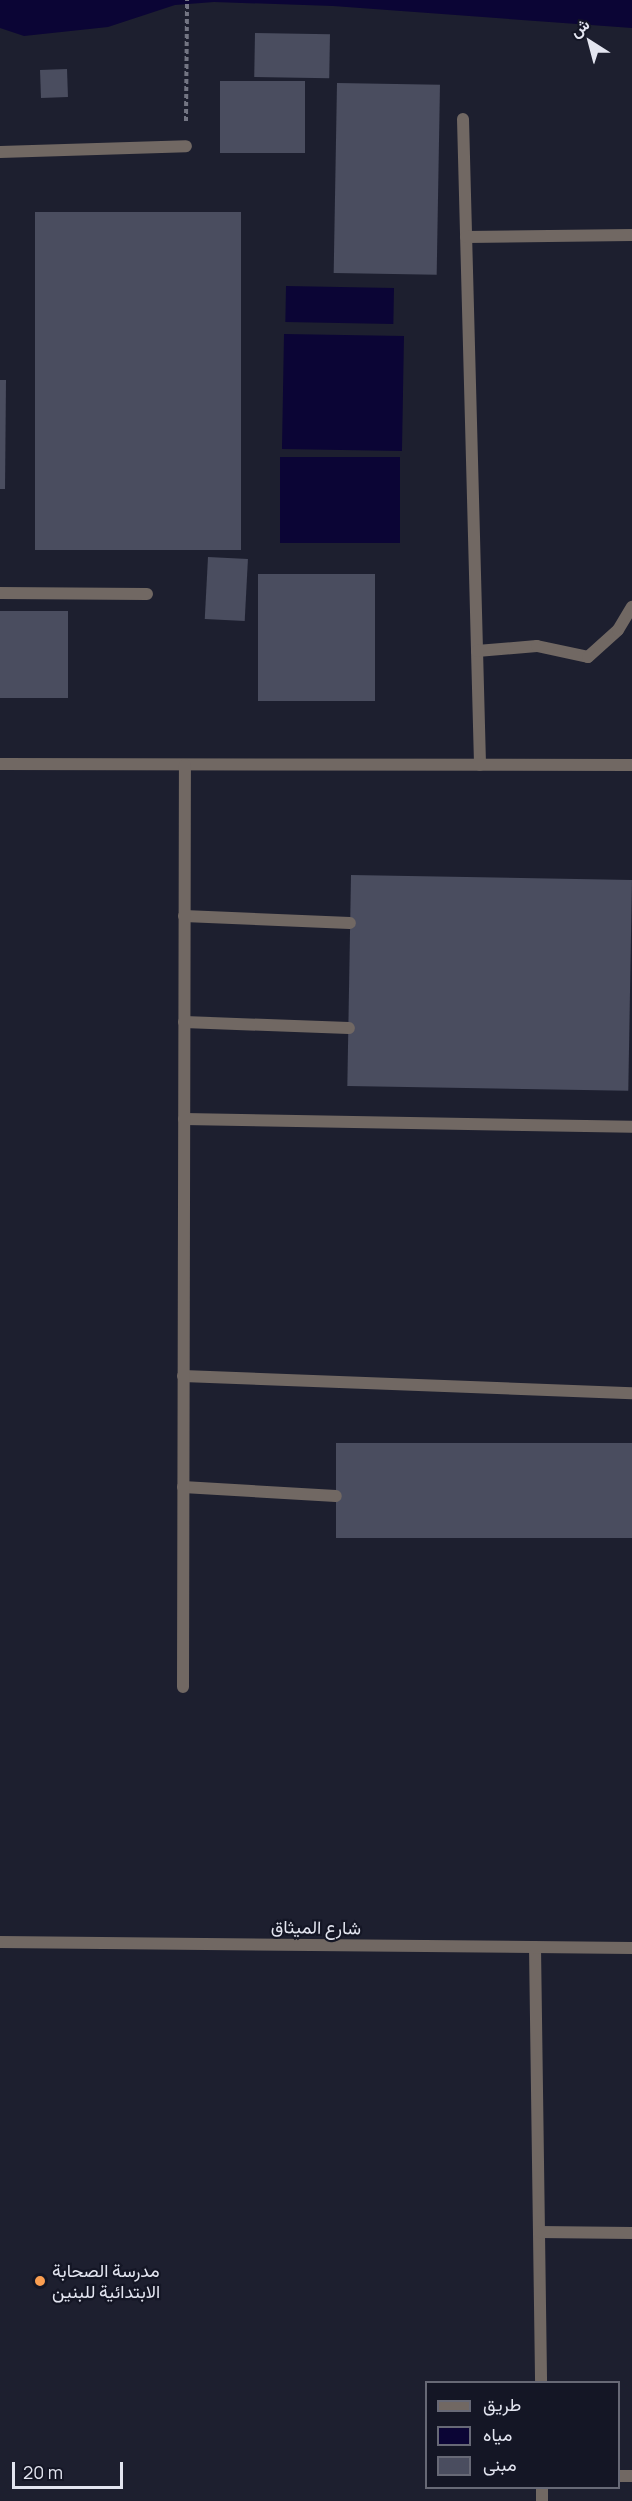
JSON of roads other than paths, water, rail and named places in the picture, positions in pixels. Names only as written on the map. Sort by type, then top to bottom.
[{"type":"street","points":[[463,119],[480,765]]},
{"type":"street","points":[[0,152],[186,146]]},
{"type":"street","points":[[466,237],[632,235]]},
{"type":"street","points":[[0,593],[147,594]]},
{"type":"street","points":[[477,651],[537,646],[588,657],[618,630],[632,607]]},
{"type":"street","points":[[0,764],[632,765]]},
{"type":"street","points":[[183,1687],[185,765]]},
{"type":"street","points":[[184,916],[350,923]]},
{"type":"street","points":[[184,1022],[349,1028]]},
{"type":"street","points":[[184,1119],[632,1127]]},
{"type":"street","points":[[183,1376],[632,1393]]},
{"type":"street","points":[[183,1486],[336,1496]]},
{"type":"street","name":"شارع الميثاق","points":[[0,1942],[632,1948]]},
{"type":"street","points":[[535,1947],[541,2381]]},
{"type":"street","points":[[539,2232],[632,2233]]},
{"type":"water","points":[[0,0],[632,0],[632,28],[333,6],[214,2],[175,5],[108,27],[24,36],[0,28]]},
{"type":"water","points":[[286,286],[394,288],[393,324],[285,322]]},
{"type":"water","points":[[284,334],[404,336],[402,451],[282,449]]},
{"type":"water","points":[[280,457],[400,457],[400,543],[280,543]]},
{"type":"place","name":"مدرسة الصحابة الابتدائية للبنين","points":[[40,2281]]}]
